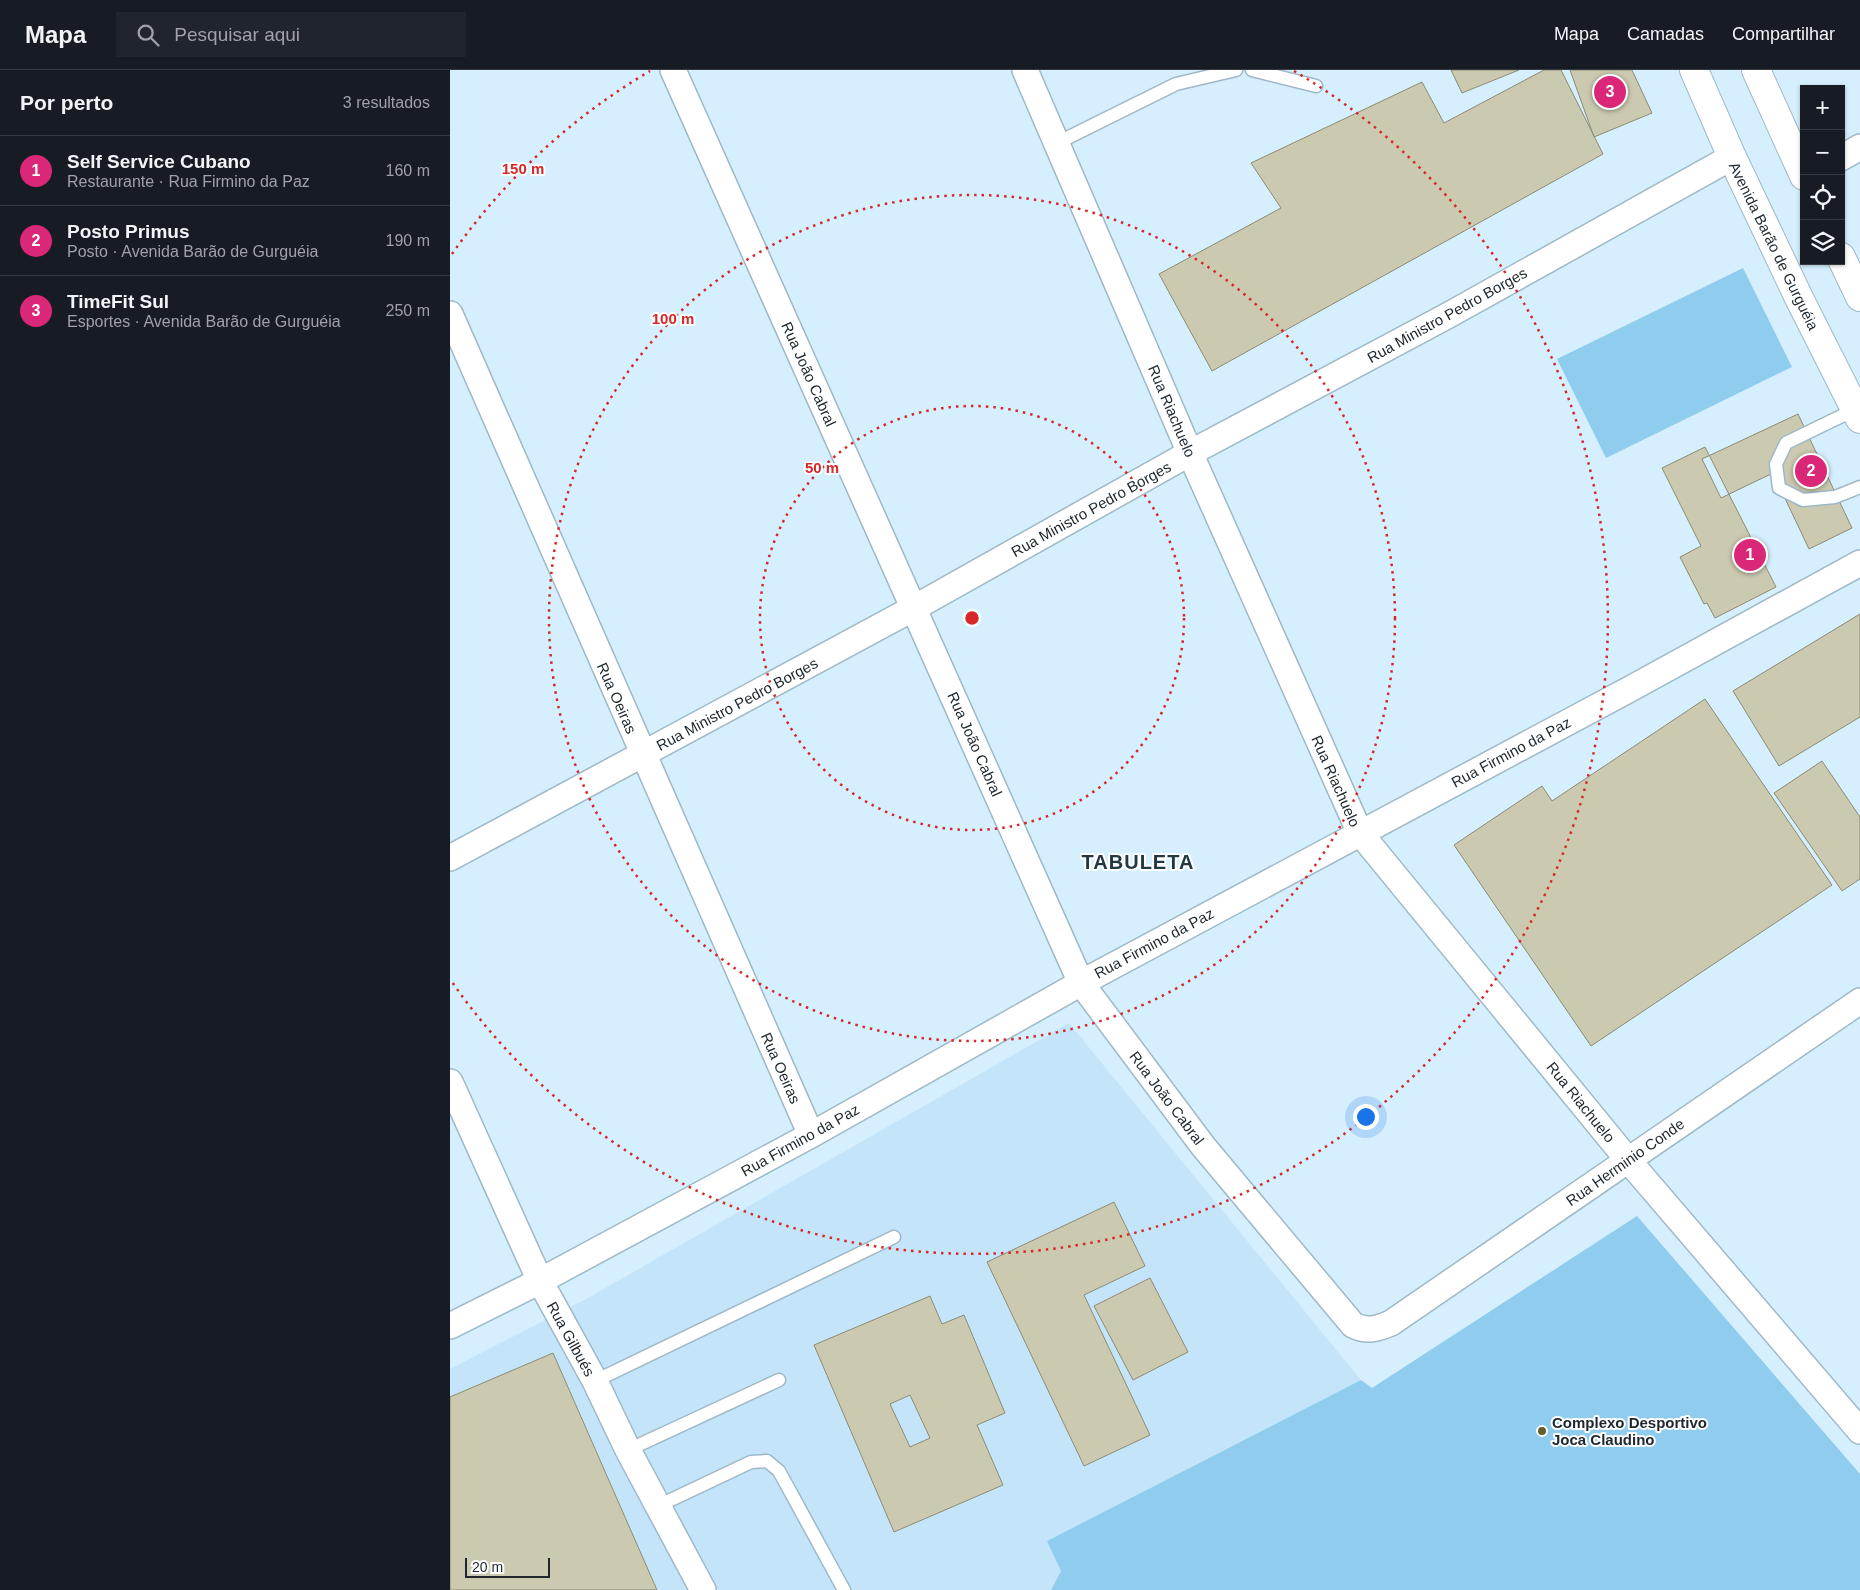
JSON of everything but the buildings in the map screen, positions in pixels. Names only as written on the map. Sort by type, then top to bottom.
[{"type":"main road","name":"Avenida Barão de Gurguéia","points":[[1694,70],[1732,157],[1857,414]]},
{"type":"main road","points":[[1756,70],[1804,175]]},
{"type":"main road","points":[[1845,265],[1860,297]]},
{"type":"street","name":"Rua João Cabral","points":[[672,70],[1081,983],[1203,1146],[1345,1317],[1353,1325],[1367,1330],[1377,1329],[1391,1323]]},
{"type":"street","name":"Rua Riachuelo","points":[[1025,70],[1190,453],[1360,833],[1628,1160],[1860,1431]]},
{"type":"street","points":[[1845,156],[1860,147]]},
{"type":"street","name":"Rua Ministro Pedro Borges","points":[[450,858],[914,608],[1190,453],[1447,316],[1732,157]]},
{"type":"street","name":"Rua Oeiras","points":[[450,314],[811,1135]]},
{"type":"street","name":"Rua Firmino da Paz","points":[[450,1326],[540,1281],[811,1135],[1081,983],[1630,689],[1860,563]]},
{"type":"street","name":"Rua Herminio Conde","points":[[1391,1323],[1860,1000]]},
{"type":"street","name":"Rua Gilbués","points":[[450,1082],[540,1281],[595,1381],[628,1450],[703,1590]]},
{"type":"lane","points":[[1057,143],[1176,84],[1236,70]]},
{"type":"lane","points":[[1252,70],[1316,86]]},
{"type":"lane","points":[[1857,414],[1786,443],[1776,464],[1779,488],[1803,500],[1835,497],[1860,487]]},
{"type":"lane","points":[[595,1381],[894,1237]]},
{"type":"lane","points":[[628,1450],[779,1380]]},
{"type":"lane","points":[[658,1506],[751,1462],[766,1460],[779,1471],[844,1590]]},
{"type":"shaded area","points":[[1743,268],[1792,367],[1606,458],[1557,359]]},
{"type":"shaded area","points":[[1069,1023],[1361,1380],[1047,1541],[1061,1571],[1051,1590],[450,1590],[450,1369],[586,1299]]},
{"type":"shaded area","name":"Complexo Desportivo Joca Claudino","points":[[1637,1216],[1860,1474],[1860,1590],[1051,1590],[1061,1571],[1047,1541],[1361,1380],[1372,1388]]},
{"type":"place","name":"TimeFit Sul","points":[[1610,92]]},
{"type":"place","name":"Posto Primus","points":[[1811,471]]},
{"type":"place","name":"Self Service Cubano","points":[[1750,555]]},
{"type":"place","name":"Complexo Desportivo Joca Claudino","points":[[1542,1431]]},
{"type":"district","name":"TABULETA","points":[[1138,862]]}]
